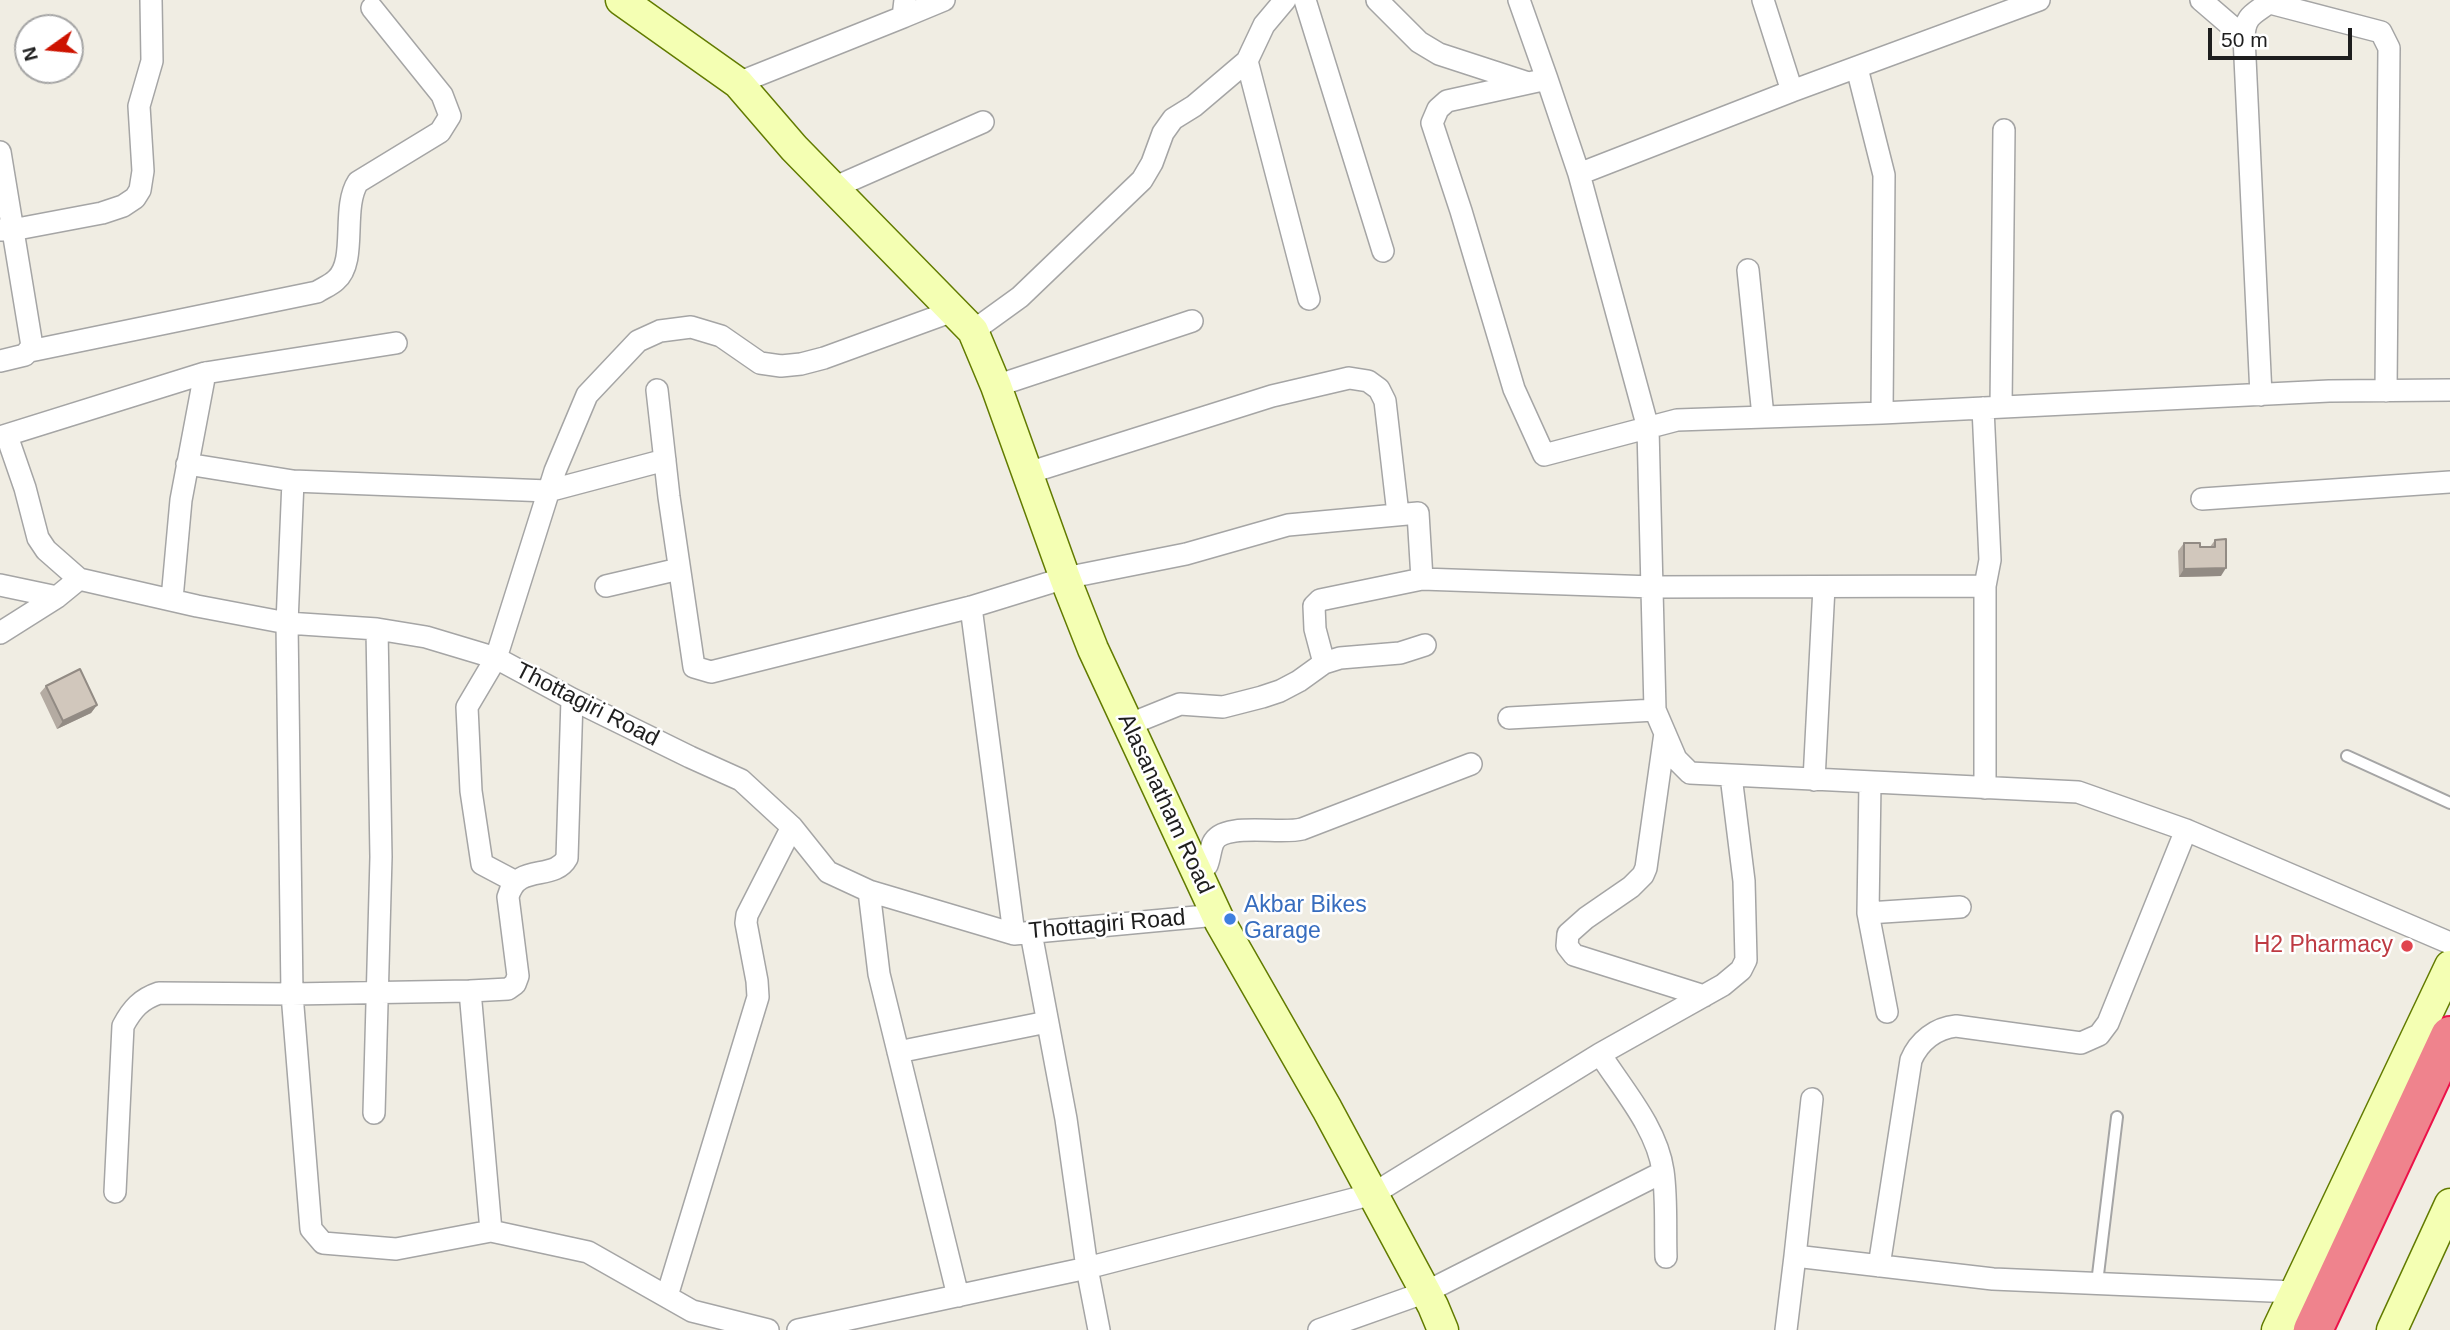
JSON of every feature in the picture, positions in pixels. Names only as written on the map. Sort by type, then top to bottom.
[{"type":"highway","points":[[2313,1330],[2450,1035]]},
{"type":"highway","points":[[2342,1330],[2450,1095]]},
{"type":"main road","points":[[621,0],[738,83],[794,148],[963,321]]},
{"type":"main road","name":"Alasanatham Road","points":[[963,321],[996,386],[1093,649],[1217,915],[1373,1194],[1426,1292],[1443,1330]]},
{"type":"main road","points":[[2277,1330],[2450,966]]},
{"type":"main road","points":[[2392,1330],[2450,1204]]},
{"type":"street","points":[[6,230],[102,213],[123,206],[135,198],[140,190],[143,170],[139,106],[152,61],[151,0]]},
{"type":"street","points":[[738,83],[904,9],[944,0]]},
{"type":"street","points":[[516,882],[482,864],[471,791],[467,707],[496,658],[548,491],[587,395],[638,341],[660,331],[691,327],[721,336],[760,363],[781,366],[801,364],[963,321],[1020,297],[1142,180],[1172,119],[1194,106],[1247,61],[1264,26],[1285,0]]},
{"type":"street","points":[[1305,0],[1382,251]]},
{"type":"street","points":[[1377,0],[1419,42],[1439,54],[1538,81]]},
{"type":"street","points":[[1519,0],[1538,81],[1579,174],[1648,428],[1656,710],[1676,759],[1690,773],[2078,792],[2186,830],[2450,943]]},
{"type":"street","points":[[1763,0],[1792,91]]},
{"type":"street","points":[[2201,0],[2244,37]]},
{"type":"street","points":[[2261,395],[2244,37],[2253,12],[2271,1],[2381,32],[2389,48],[2386,391]]},
{"type":"street","points":[[1579,174],[2031,2]]},
{"type":"street","points":[[0,361],[25,355],[30,351],[317,292],[338,279],[344,267],[349,205],[353,189],[358,182],[440,132],[450,116],[442,95],[372,8]]},
{"type":"street","points":[[1247,61],[1309,299]]},
{"type":"street","points":[[1857,68],[1884,175],[1882,413]]},
{"type":"street","points":[[1538,81],[1447,101],[1438,109],[1432,123],[1514,389],[1544,455],[1677,420],[2261,395],[2450,390]]},
{"type":"street","points":[[833,188],[983,122]]},
{"type":"street","points":[[1985,788],[1985,586],[1990,560],[1992,407],[2004,130]]},
{"type":"street","points":[[0,152],[6,230],[32,346],[30,351]]},
{"type":"street","points":[[1748,270],[1763,416]]},
{"type":"street","points":[[996,386],[1192,321]]},
{"type":"street","points":[[0,437],[205,373],[396,343]]},
{"type":"street","points":[[172,599],[187,464],[205,373]]},
{"type":"street","points":[[1028,473],[1272,396],[1349,378],[1368,381],[1379,388],[1384,401],[1398,514]]},
{"type":"street","points":[[657,390],[694,667],[710,672],[971,607],[1065,578],[1186,554],[1289,524],[1418,513],[1422,579]]},
{"type":"street","name":"Thottagiri Road","points":[[0,437],[8,439],[38,538],[46,551],[79,579],[287,624],[377,629],[426,637],[496,658],[572,699],[741,780],[792,827],[828,872],[869,891],[1023,934],[1217,915]]},
{"type":"street","points":[[187,464],[293,481],[548,491],[665,460]]},
{"type":"street","points":[[293,481],[287,624],[292,994],[311,1229],[323,1243],[396,1249],[492,1231],[588,1252],[692,1311],[768,1330]]},
{"type":"street","points":[[2202,499],[2450,482]]},
{"type":"street","points":[[606,586],[680,569]]},
{"type":"street","points":[[0,634],[57,597],[79,579]]},
{"type":"street","points":[[1324,663],[1315,629],[1314,606],[1320,600],[1422,579],[1653,587],[1985,586]]},
{"type":"street","points":[[0,584],[57,597]]},
{"type":"street","points":[[1814,780],[1824,587]]},
{"type":"street","points":[[971,607],[1023,934],[1047,1022],[1066,1119],[1087,1268],[1099,1330]]},
{"type":"street","points":[[374,1114],[382,857],[377,629]]},
{"type":"street","points":[[1128,725],[1180,704],[1223,707],[1262,697],[1299,681],[1324,663],[1340,658],[1400,653],[1425,645]]},
{"type":"street","points":[[115,1192],[123,1026],[137,1005],[146,998],[159,993],[292,994],[508,989],[517,981],[508,897],[516,882],[524,876],[559,868],[567,858],[572,699]]},
{"type":"street","points":[[1509,718],[1656,710]]},
{"type":"street","points":[[1665,733],[1646,868],[1631,887],[1568,934],[1567,946],[1574,955],[1704,996]]},
{"type":"street","points":[[1197,872],[1208,862],[1215,839],[1225,834],[1237,830],[1293,831],[1471,764]]},
{"type":"street","points":[[798,1330],[1087,1268],[1373,1194],[1600,1054],[1723,985],[1741,970],[1746,960],[1744,881],[1731,776]]},
{"type":"street","points":[[1870,783],[1868,914],[1886,1012]]},
{"type":"street","points":[[667,1296],[758,998],[747,915],[792,827]]},
{"type":"street","points":[[1879,1266],[1911,1060],[1916,1048],[1937,1031],[1956,1026],[2081,1043],[2099,1035],[2108,1023],[2186,830]]},
{"type":"street","points":[[869,891],[879,974],[958,1296]]},
{"type":"street","points":[[1868,914],[1960,907]]},
{"type":"street","points":[[470,990],[492,1231]]},
{"type":"street","points":[[898,1052],[1047,1022]]},
{"type":"street","points":[[1600,1054],[1648,1129],[1658,1152],[1663,1172],[1666,1257]]},
{"type":"street","points":[[1786,1330],[1812,1099]]},
{"type":"street","points":[[1319,1330],[1426,1292],[1663,1172]]},
{"type":"street","points":[[1795,1256],[1993,1279],[2294,1292]]},
{"type":"lane","points":[[2347,755],[2450,803]]},
{"type":"lane","points":[[2098,1283],[2117,1117]]},
{"type":"building","points":[[2226,539],[2226,568],[2184,569],[2184,543],[2215,547],[2215,540]]},
{"type":"building","points":[[80,669],[97,705],[63,721],[46,686]]},
{"type":"place","name":"Akbar Bikes Garage","points":[[1230,919]]},
{"type":"place","name":"H2 Pharmacy","points":[[2407,946]]}]
